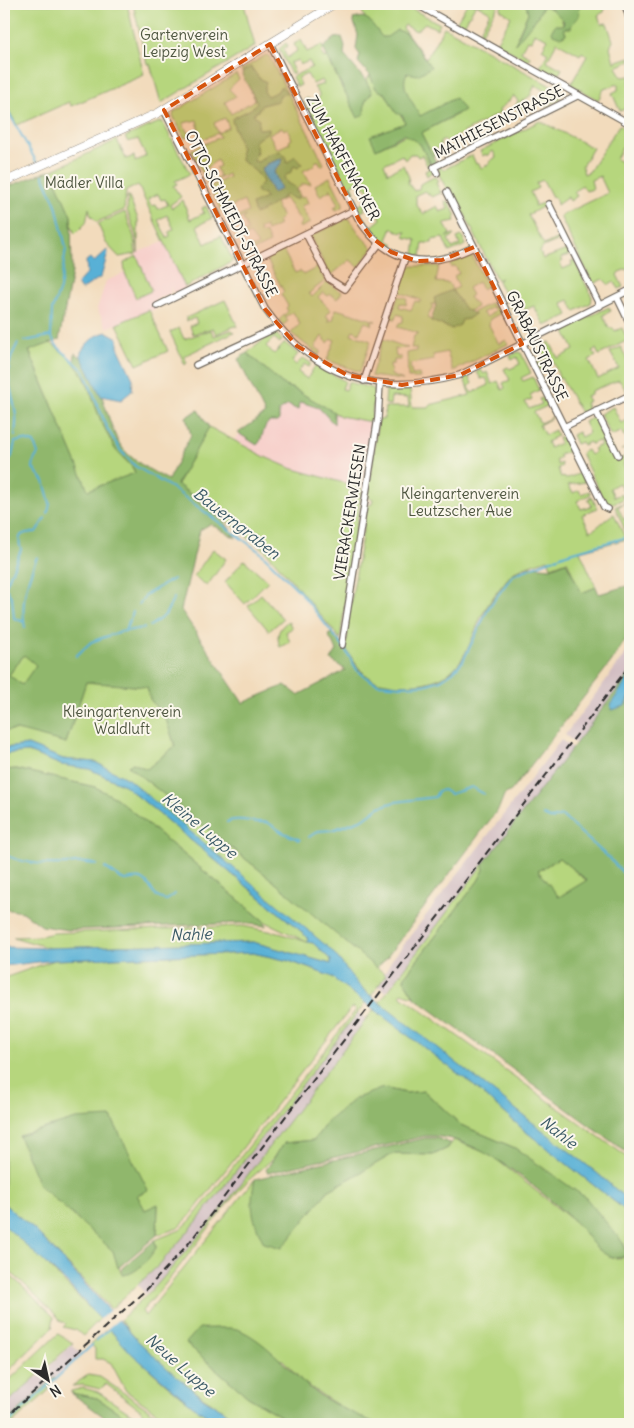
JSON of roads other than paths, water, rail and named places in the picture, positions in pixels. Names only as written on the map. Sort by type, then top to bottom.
[{"type":"main road","points":[[4,182],[60,159],[164,110],[334,4]]},
{"type":"street","points":[[416,4],[630,124]]},
{"type":"street","points":[[625,4],[630,21]]},
{"type":"street","name":"ZUM HARFENACKER","points":[[270,44],[354,210],[365,230],[379,244],[405,258],[429,261],[442,260],[474,247]]},
{"type":"street","name":"MATHIESENSTRASSE","points":[[437,174],[434,167],[579,95]]},
{"type":"street","name":"OTTO-SCHMIEDT-STRASSE","points":[[164,110],[265,308],[278,327],[312,357],[339,372],[380,383],[416,384],[452,377],[630,290]]},
{"type":"street","name":"GRABAUSTRASSE","points":[[447,192],[604,507],[608,509]]},
{"type":"street","points":[[549,204],[600,306]]},
{"type":"street","points":[[157,306],[354,210]]},
{"type":"street","points":[[306,234],[329,278],[345,289],[379,244]]},
{"type":"street","points":[[364,380],[405,258]]},
{"type":"street","points":[[617,297],[630,324]]},
{"type":"street","points":[[196,366],[278,327]]},
{"type":"street","name":"VIERACKERWIESEN","points":[[342,645],[376,428],[380,383]]},
{"type":"street","points":[[564,427],[630,395]]},
{"type":"street","points":[[596,411],[618,455]]},
{"type":"water","points":[[283,158],[274,172],[281,189],[273,193],[261,170],[267,164]]},
{"type":"water","points":[[107,250],[108,253],[101,277],[81,290],[77,284],[87,273],[86,261],[90,258],[94,262]]},
{"type":"water","points":[[107,332],[118,338],[118,347],[133,379],[132,391],[121,400],[101,396],[81,356],[81,352],[89,342]]},
{"type":"water","points":[[630,676],[630,694],[625,706],[612,710],[610,705]]},
{"type":"water","points":[[28,745],[63,759],[95,762],[128,779],[329,948],[366,992],[597,1173],[630,1202],[630,1214],[525,1131],[473,1085],[330,976],[289,961],[253,953],[55,960],[4,966],[4,947],[47,948],[253,942],[331,964],[331,960],[313,943],[307,942],[308,939],[302,932],[124,785],[89,769],[61,765],[28,752],[4,754],[4,748]]},
{"type":"water","points":[[4,1204],[36,1231],[138,1341],[168,1369],[204,1399],[245,1424],[219,1424],[195,1408],[132,1354],[66,1282],[4,1225]]},
{"type":"waterway","name":"Bauerngraben","points":[[4,104],[37,163]]},
{"type":"waterway","name":"Bauerngraben","points":[[43,175],[56,205],[66,248],[60,289],[52,310],[51,336],[57,346],[84,371],[108,430],[121,451],[135,466],[172,488],[260,552],[299,591],[345,649],[357,670],[367,678],[378,684],[401,686],[424,685],[441,680],[453,672],[463,661],[489,607],[513,575],[566,554],[624,538],[630,540]]},
{"type":"waterway","points":[[25,341],[50,336]]},
{"type":"waterway","points":[[15,436],[16,418],[8,372],[18,343]]},
{"type":"waterway","points":[[4,469],[12,456],[15,442],[24,440],[34,443],[38,454],[34,460],[33,468],[44,481],[50,503],[48,513]]},
{"type":"waterway","points":[[24,622],[14,618],[12,598],[5,587],[21,550],[19,540],[21,535],[36,532],[45,518]]},
{"type":"waterway","points":[[25,628],[23,610],[25,592],[37,557]]},
{"type":"waterway","points":[[139,604],[147,594],[173,579]]},
{"type":"waterway","points":[[150,626],[165,615],[174,598]]},
{"type":"waterway","points":[[125,631],[133,612]]},
{"type":"waterway","points":[[76,656],[91,642],[119,632],[144,628]]},
{"type":"waterway","points":[[309,837],[318,831],[332,830],[363,819],[379,807],[395,802],[435,797],[438,791],[444,790],[450,794],[472,787],[484,794]]},
{"type":"waterway","points":[[543,815],[552,819],[562,816],[625,875],[630,870]]},
{"type":"waterway","points":[[227,822],[232,820],[267,822],[282,832],[300,840]]},
{"type":"waterway","points":[[4,854],[18,860],[42,864],[85,863],[97,865]]},
{"type":"waterway","points":[[105,868],[125,880],[137,878],[145,881],[154,894],[161,899],[167,900],[175,894]]},
{"type":"waterway","points":[[96,1341],[109,1329]]},
{"type":"waterway","points":[[7,1424],[92,1345]]},
{"type":"tram line","points":[[624,4],[630,24]]},
{"type":"railway","points":[[4,1419],[148,1288],[189,1243],[630,665]]},
{"type":"park label","name":"Gartenverein Leipzig West","points":[[184,44]]},
{"type":"park label","name":"Mädler Villa","points":[[84,183]]},
{"type":"park label","name":"Kleingartenverein Leutzscher Aue","points":[[460,502]]},
{"type":"park label","name":"Kleingartenverein Waldluft","points":[[122,720]]},
{"type":"water label","name":"Kleine Luppe","points":[[200,825]]},
{"type":"water label","name":"Nahle","points":[[191,934]]},
{"type":"water label","name":"Nahle","points":[[559,1132]]},
{"type":"water label","name":"Neue Luppe","points":[[181,1365]]}]
